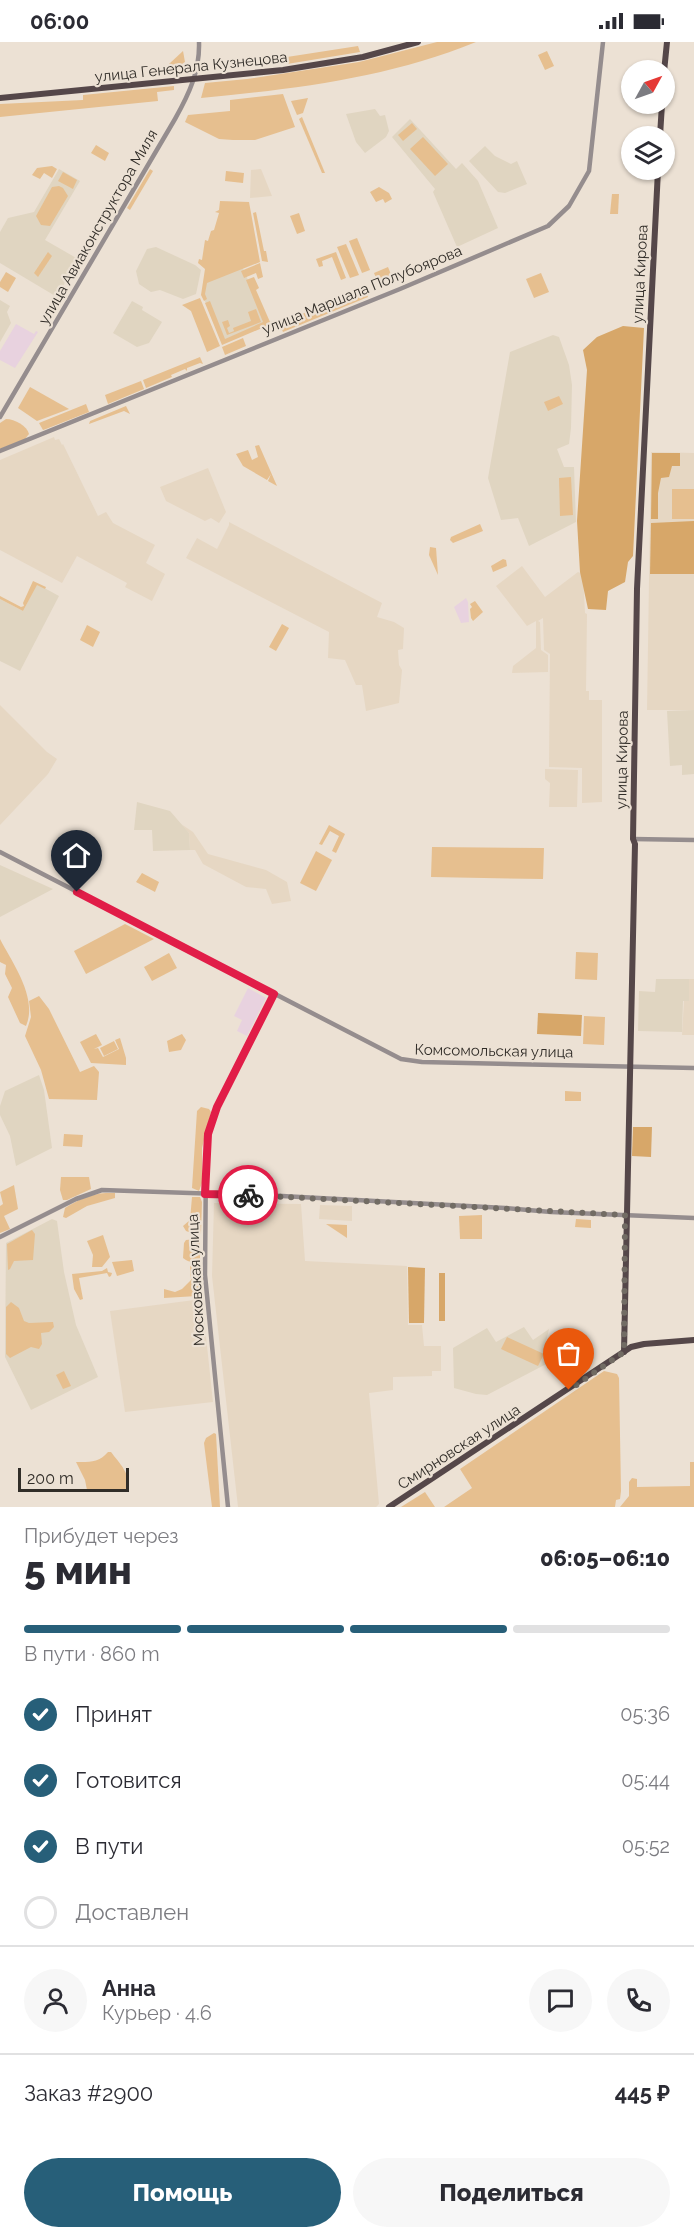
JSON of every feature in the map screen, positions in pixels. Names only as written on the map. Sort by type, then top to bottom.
[{"type":"main road","name":"улица Генерала Кузнецова","points":[[0,98],[283,70],[339,61],[418,42]]},
{"type":"main road","points":[[665,60],[667,42]]},
{"type":"main road","name":"улица Кирова","points":[[624,1352],[634,844],[636,589],[657,180]]},
{"type":"main road","points":[[623,1339],[631,1347],[694,1342]]},
{"type":"main road","name":"Смирновская улица","points":[[389,1507],[631,1347]]},
{"type":"street","name":"улица Авиаконструктора Миля","points":[[0,417],[175,119],[195,79],[198,69],[199,42]]},
{"type":"street","name":"улица Маршала Полубоярова","points":[[0,452],[548,225],[569,206],[589,171],[603,42]]},
{"type":"street","points":[[633,839],[694,840]]},
{"type":"street","name":"Комсомольская улица","points":[[0,852],[394,1057],[410,1061],[694,1068]]},
{"type":"street","name":"Московская улица","points":[[228,1507],[205,1275],[208,1134],[217,1107],[274,994]]},
{"type":"street","points":[[0,1237],[76,1199],[95,1192],[205,1194],[694,1218]]},
{"type":"shaded area","points":[[437,42],[476,42],[409,65],[341,80],[271,91],[201,98],[205,83],[359,62]]},
{"type":"shaded area","points":[[358,46],[360,52],[287,64],[287,57]]},
{"type":"shaded area","points":[[183,51],[185,62],[179,66],[171,66],[169,64]]},
{"type":"shaded area","points":[[547,51],[554,66],[545,70],[538,55]]},
{"type":"shaded area","points":[[174,86],[174,90],[157,92],[158,101],[0,117],[0,104],[83,100],[83,95]]},
{"type":"shaded area","points":[[283,94],[295,127],[255,140],[219,139],[185,122],[188,115],[230,111],[230,100]]},
{"type":"shaded area","points":[[308,98],[303,113],[297,115],[291,101]]},
{"type":"shaded area","points":[[375,109],[380,116],[385,115],[389,131],[386,137],[365,153],[356,142],[346,114]]},
{"type":"shaded area","points":[[302,117],[325,173],[322,173],[299,119]]},
{"type":"shaded area","points":[[410,119],[456,169],[462,163],[478,181],[498,228],[457,247],[433,192],[435,189],[392,137]]},
{"type":"shaded area","points":[[412,123],[417,129],[403,141],[398,135]]},
{"type":"shaded area","points":[[423,137],[448,164],[435,176],[410,149]]},
{"type":"shaded area","points":[[96,145],[109,153],[105,161],[91,153]]},
{"type":"shaded area","points":[[485,146],[495,156],[511,164],[517,161],[527,184],[505,193],[498,192],[469,161]]},
{"type":"shaded area","points":[[52,166],[57,169],[52,178],[44,173],[40,179],[32,175],[37,168]]},
{"type":"shaded area","points":[[59,169],[80,181],[45,240],[78,259],[57,297],[0,263],[0,232],[8,218],[34,212]]},
{"type":"shaded area","points":[[150,169],[153,171],[130,210],[127,208]]},
{"type":"shaded area","points":[[261,169],[272,196],[250,198],[251,170]]},
{"type":"shaded area","points":[[226,171],[244,173],[243,183],[225,181]]},
{"type":"shaded area","points":[[63,172],[77,180],[73,189],[58,181]]},
{"type":"shaded area","points":[[59,186],[68,196],[50,226],[41,225],[36,216],[52,187]]},
{"type":"shaded area","points":[[379,187],[389,193],[392,199],[385,203],[383,199],[376,202],[370,192]]},
{"type":"shaded area","points":[[612,194],[619,194],[618,214],[610,214]]},
{"type":"shaded area","points":[[220,201],[249,202],[260,262],[207,283],[205,294],[207,299],[204,301],[201,295],[205,269],[198,263],[199,259],[202,260],[205,240],[208,241],[211,231],[214,230],[219,213],[215,212],[219,210]]},
{"type":"shaded area","points":[[256,212],[268,262],[262,261],[253,213]]},
{"type":"shaded area","points":[[299,213],[305,231],[297,234],[290,216]]},
{"type":"shaded area","points":[[357,238],[370,270],[362,273],[349,241]]},
{"type":"shaded area","points":[[346,244],[359,275],[350,278],[337,247]]},
{"type":"shaded area","points":[[156,247],[201,270],[196,294],[183,299],[160,290],[151,292],[139,284],[136,271],[147,249]]},
{"type":"shaded area","points":[[48,252],[52,256],[38,277],[34,273]]},
{"type":"shaded area","points":[[336,252],[346,278],[341,280],[332,257],[322,261],[323,266],[319,267],[316,259]]},
{"type":"shaded area","points":[[260,263],[263,277],[258,279],[256,273],[244,278],[241,271]]},
{"type":"shaded area","points":[[242,266],[266,322],[221,341],[202,294],[208,269]]},
{"type":"shaded area","points":[[388,267],[392,277],[378,282],[374,273]]},
{"type":"shaded area","points":[[6,272],[16,278],[8,292],[0,287],[0,282]]},
{"type":"shaded area","points":[[541,273],[549,292],[534,298],[526,279]]},
{"type":"shaded area","points":[[254,277],[259,288],[256,290],[270,322],[274,323],[222,345],[205,303],[210,301],[225,339],[263,322],[246,280]]},
{"type":"shaded area","points":[[365,289],[368,297],[283,332],[279,323]]},
{"type":"shaded area","points":[[200,298],[220,346],[207,352],[191,311],[182,305]]},
{"type":"shaded area","points":[[0,300],[10,306],[7,312],[11,323],[0,342]]},
{"type":"shaded area","points":[[132,301],[162,322],[149,343],[137,347],[113,333]]},
{"type":"shaded area","points":[[256,309],[261,322],[227,335],[222,322],[228,320],[229,333],[234,331],[233,328],[251,321],[248,312]]},
{"type":"shaded area","points":[[16,324],[34,334],[38,332],[15,368],[0,360],[0,351]]},
{"type":"shaded area","points":[[623,326],[644,328],[633,556],[628,562],[625,582],[608,591],[606,610],[588,609],[580,572],[577,521],[587,370],[583,350],[597,337]]},
{"type":"shaded area","points":[[553,335],[559,337],[569,365],[572,385],[569,444],[557,449],[564,467],[574,467],[576,522],[529,546],[518,518],[501,520],[488,478],[510,352]]},
{"type":"shaded area","points":[[243,338],[246,346],[225,355],[222,347]]},
{"type":"shaded area","points":[[200,357],[203,364],[187,368],[187,371],[185,369],[146,388],[143,380]]},
{"type":"shaded area","points":[[141,381],[144,389],[108,404],[105,395]]},
{"type":"shaded area","points":[[30,387],[69,409],[37,421],[18,408]]},
{"type":"shaded area","points":[[559,396],[563,404],[548,411],[544,402]]},
{"type":"shaded area","points":[[86,404],[89,412],[43,430],[39,423]]},
{"type":"shaded area","points":[[126,406],[130,414],[124,411],[89,424],[90,421]]},
{"type":"shaded area","points":[[6,419],[20,424],[29,434],[25,439],[0,449],[0,423]]},
{"type":"shaded area","points":[[54,437],[63,444],[98,516],[106,512],[113,523],[155,545],[146,563],[165,574],[152,601],[125,587],[127,583],[77,556],[62,583],[0,550],[0,460]]},
{"type":"shaded area","points":[[259,445],[277,486],[268,481],[271,474],[267,480],[243,466],[236,454],[248,450],[252,460],[258,457],[255,446]]},
{"type":"shaded area","points":[[651,452],[694,453],[694,710],[647,710]]},
{"type":"shaded area","points":[[652,453],[680,453],[680,466],[672,466],[669,477],[661,478],[658,493],[658,519],[651,519]]},
{"type":"shaded area","points":[[208,468],[226,512],[219,523],[211,518],[205,521],[166,501],[160,487]]},
{"type":"shaded area","points":[[571,477],[573,515],[560,516],[559,478]]},
{"type":"shaded area","points":[[672,489],[694,489],[694,519],[672,519]]},
{"type":"shaded area","points":[[694,521],[694,574],[650,574],[651,523]]},
{"type":"shaded area","points":[[229,522],[382,603],[377,617],[404,628],[403,649],[398,650],[399,665],[402,670],[399,703],[366,711],[362,685],[356,685],[345,660],[328,658],[329,632],[186,558],[197,538],[217,549]]},
{"type":"shaded area","points":[[480,524],[483,531],[453,543],[450,540],[451,537]]},
{"type":"shaded area","points":[[430,547],[436,548],[438,575],[429,555]]},
{"type":"shaded area","points":[[503,559],[506,560],[507,566],[493,572],[491,566]]},
{"type":"shaded area","points":[[522,566],[545,597],[578,572],[583,574],[585,613],[587,614],[586,691],[589,691],[589,700],[602,700],[602,802],[582,803],[582,768],[549,767],[550,654],[544,650],[543,618],[538,621],[540,622],[541,650],[548,655],[548,672],[512,673],[513,666],[536,648],[536,621],[527,626],[496,586]]},
{"type":"shaded area","points":[[33,581],[46,587],[45,589],[37,585],[23,611],[0,599],[0,596],[21,607],[24,606],[23,603]]},
{"type":"shaded area","points":[[37,584],[59,596],[20,671],[0,661],[0,599],[23,611]]},
{"type":"shaded area","points":[[466,598],[469,622],[461,623],[454,607]]},
{"type":"shaded area","points":[[475,601],[483,612],[473,621],[470,604]]},
{"type":"shaded area","points":[[282,624],[289,628],[276,651],[269,647]]},
{"type":"shaded area","points":[[87,625],[100,632],[93,647],[80,640]]},
{"type":"shaded area","points":[[0,705],[57,759],[48,774],[0,825]]},
{"type":"shaded area","points":[[694,710],[694,774],[682,775],[682,765],[670,766],[667,711]]},
{"type":"shaded area","points":[[545,769],[578,770],[577,807],[549,807],[550,783],[545,779]]},
{"type":"shaded area","points":[[137,802],[170,811],[189,833],[190,850],[153,851],[152,830],[134,830]]},
{"type":"shaded area","points":[[181,824],[193,832],[208,854],[266,870],[287,882],[291,901],[272,904],[266,889],[246,887],[203,864],[195,850],[190,850],[189,833]]},
{"type":"shaded area","points":[[329,825],[345,834],[336,853],[332,851],[339,836],[330,831],[322,845],[319,844]]},
{"type":"shaded area","points":[[432,847],[544,848],[543,879],[431,877]]},
{"type":"shaded area","points":[[316,851],[332,860],[316,891],[300,883]]},
{"type":"shaded area","points":[[0,865],[53,889],[0,917]]},
{"type":"shaded area","points":[[142,873],[159,882],[155,892],[136,882]]},
{"type":"shaded area","points":[[125,924],[154,939],[86,974],[74,951]]},
{"type":"shaded area","points":[[0,939],[17,970],[26,993],[29,1015],[26,1026],[20,1023],[8,997],[12,988],[5,974],[6,965],[0,962]]},
{"type":"shaded area","points":[[576,952],[598,953],[597,980],[575,979]]},
{"type":"shaded area","points":[[169,953],[177,968],[152,981],[144,967]]},
{"type":"shaded area","points":[[656,979],[689,979],[689,1001],[683,1001],[682,1032],[638,1031],[639,991],[655,992]]},
{"type":"shaded area","points":[[689,979],[694,979],[694,1035],[682,1035],[684,1001],[689,1001]]},
{"type":"shaded area","points":[[248,988],[266,998],[247,1036],[237,1031],[242,1020],[234,1016]]},
{"type":"shaded area","points":[[39,996],[49,1009],[80,1072],[94,1066],[99,1072],[97,1100],[49,1099],[41,1070],[25,1036],[31,1017],[29,1001]]},
{"type":"shaded area","points":[[538,1013],[582,1015],[581,1036],[537,1034]]},
{"type":"shaded area","points":[[584,1016],[605,1017],[604,1045],[583,1044]]},
{"type":"shaded area","points":[[96,1034],[102,1045],[94,1049],[98,1048],[103,1057],[119,1049],[115,1040],[120,1038],[126,1065],[91,1063],[80,1042]]},
{"type":"shaded area","points":[[182,1034],[186,1040],[181,1050],[169,1052],[167,1041]]},
{"type":"shaded area","points":[[114,1041],[118,1049],[104,1056],[100,1048]]},
{"type":"shaded area","points":[[39,1075],[44,1090],[52,1148],[16,1166],[10,1136],[0,1115],[0,1106],[5,1091]]},
{"type":"shaded area","points":[[565,1091],[581,1092],[581,1101],[565,1101]]},
{"type":"shaded area","points":[[201,1107],[211,1112],[202,1148],[202,1183],[199,1191],[192,1188],[197,1111]]},
{"type":"shaded area","points":[[633,1127],[652,1127],[651,1157],[632,1156]]},
{"type":"shaded area","points":[[64,1134],[83,1135],[82,1147],[63,1146]]},
{"type":"shaded area","points":[[61,1177],[89,1177],[91,1189],[63,1200],[60,1190]]},
{"type":"shaded area","points":[[14,1185],[18,1209],[4,1216],[10,1229],[0,1233],[0,1206],[3,1204],[0,1192]]},
{"type":"shaded area","points":[[115,1193],[115,1198],[87,1206],[66,1218],[63,1217],[65,1208],[79,1200],[89,1196]]},
{"type":"shaded area","points":[[192,1197],[200,1197],[202,1202],[201,1233],[197,1235],[186,1231],[183,1226],[190,1220]]},
{"type":"shaded area","points":[[214,1203],[301,1204],[305,1261],[407,1266],[408,1325],[422,1325],[424,1346],[441,1346],[441,1371],[432,1371],[432,1376],[393,1377],[393,1390],[369,1393],[379,1504],[376,1507],[238,1507],[212,1276]]},
{"type":"shaded area","points":[[320,1205],[352,1206],[352,1221],[319,1219]]},
{"type":"shaded area","points":[[482,1215],[482,1239],[460,1239],[459,1216]]},
{"type":"shaded area","points":[[52,1219],[57,1221],[64,1272],[76,1325],[98,1377],[31,1410],[5,1357],[6,1243]]},
{"type":"shaded area","points":[[576,1219],[591,1220],[591,1228],[575,1227]]},
{"type":"shaded area","points":[[326,1224],[347,1225],[347,1238]]},
{"type":"shaded area","points":[[32,1230],[35,1234],[33,1260],[14,1261],[8,1270],[7,1244]]},
{"type":"shaded area","points":[[103,1235],[110,1257],[102,1267],[92,1267],[93,1255],[87,1241]]},
{"type":"shaded area","points":[[186,1240],[200,1240],[200,1260],[189,1262],[183,1258],[184,1243]]},
{"type":"shaded area","points":[[132,1260],[134,1271],[117,1276],[112,1262]]},
{"type":"shaded area","points":[[198,1265],[202,1280],[197,1296],[164,1298],[164,1289],[175,1292],[182,1289],[191,1280],[190,1266]]},
{"type":"shaded area","points":[[408,1267],[425,1268],[424,1323],[409,1323]]},
{"type":"shaded area","points":[[107,1268],[108,1272],[112,1273],[109,1277],[107,1273],[79,1278],[83,1299],[80,1300],[74,1289],[72,1274],[102,1271]]},
{"type":"shaded area","points":[[439,1273],[445,1273],[445,1321],[439,1321]]},
{"type":"shaded area","points":[[202,1299],[213,1402],[125,1412],[110,1311]]},
{"type":"shaded area","points":[[11,1302],[19,1308],[24,1321],[29,1323],[53,1322],[54,1327],[49,1332],[41,1333],[42,1344],[39,1349],[31,1347],[10,1358],[6,1354],[6,1307]]},
{"type":"shaded area","points":[[524,1327],[533,1340],[549,1329],[545,1346],[554,1360],[487,1395],[454,1388],[453,1348],[487,1328],[496,1342]]},
{"type":"shaded area","points":[[507,1337],[544,1354],[538,1366],[501,1349]]},
{"type":"shaded area","points":[[64,1371],[71,1386],[63,1389],[56,1375]]},
{"type":"shaded area","points":[[604,1371],[617,1374],[619,1378],[621,1491],[620,1499],[616,1500],[615,1507],[444,1507],[472,1488],[460,1469]]},
{"type":"shaded area","points":[[216,1434],[220,1507],[212,1507],[204,1443],[206,1438]]},
{"type":"shaded area","points":[[111,1452],[126,1474],[127,1490],[87,1490],[76,1462],[97,1460]]},
{"type":"shaded area","points":[[690,1462],[694,1462],[694,1507],[620,1507],[629,1496],[629,1482],[632,1478],[637,1479],[637,1487],[690,1486]]},
{"type":"shaded area","points":[[425,1492],[435,1507],[401,1507]]},
{"type":"way so far","points":[[248,1195],[625,1215],[624,1352],[569,1390]]},
{"type":"route","points":[[77,892],[274,994],[226,1085],[208,1134],[205,1194],[248,1195]]}]
